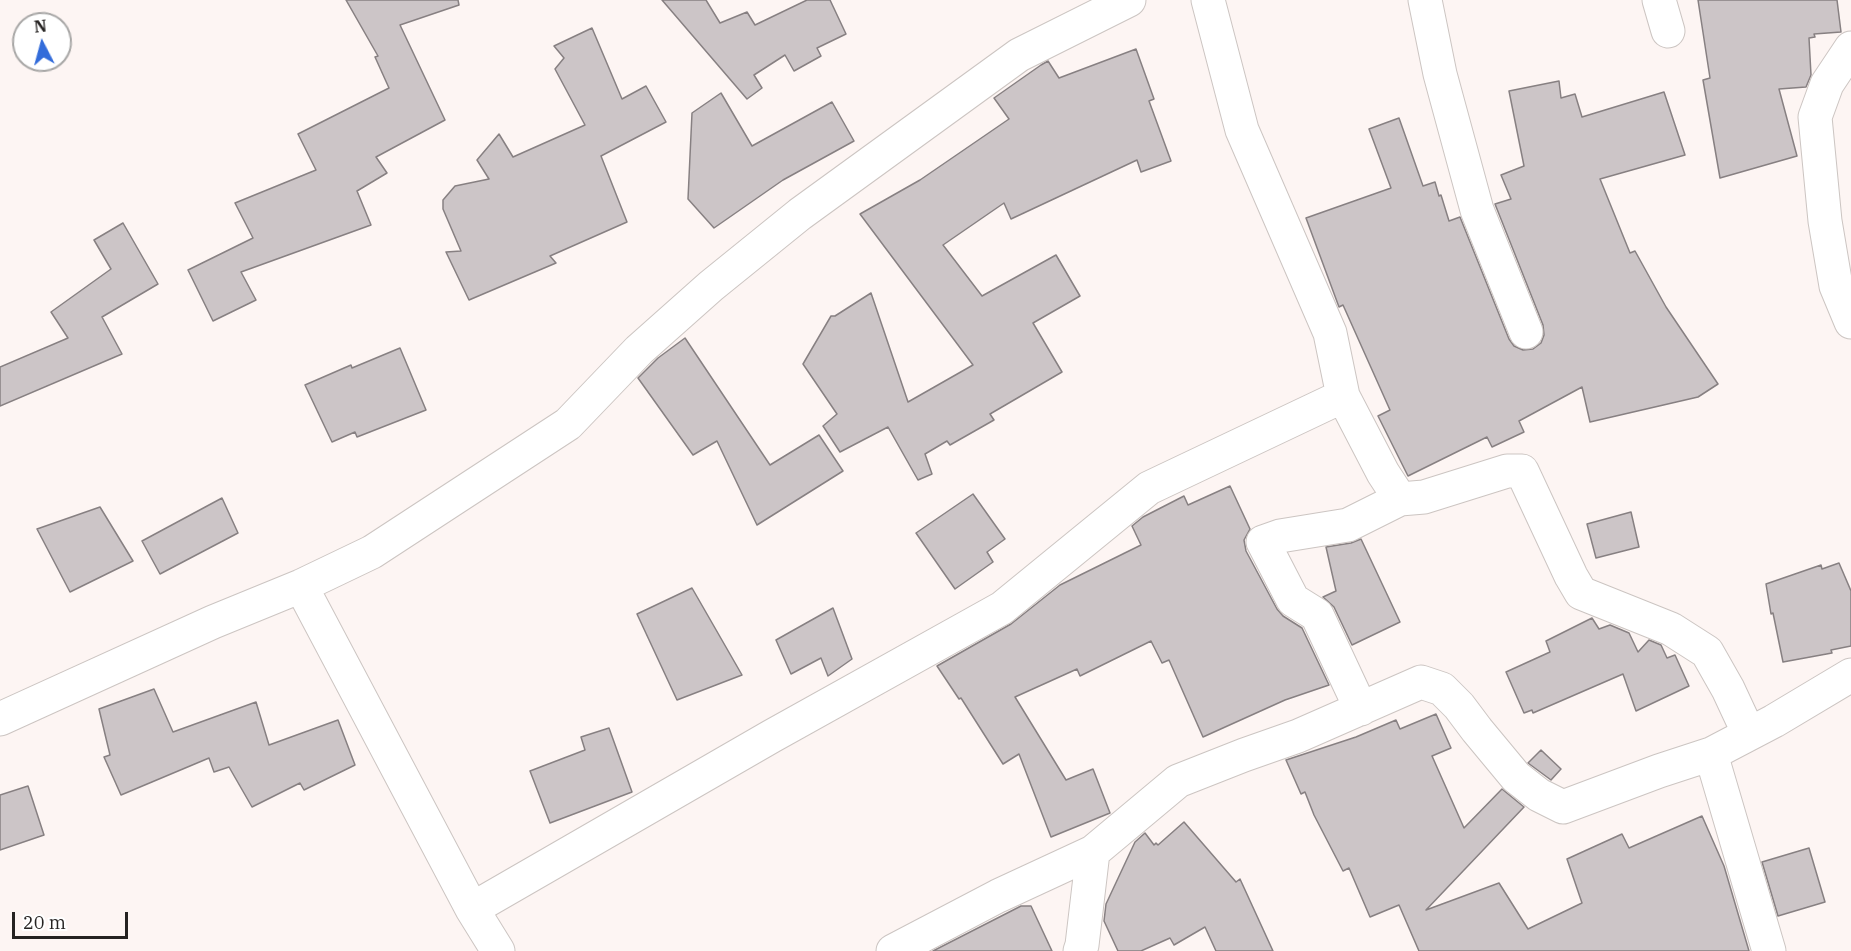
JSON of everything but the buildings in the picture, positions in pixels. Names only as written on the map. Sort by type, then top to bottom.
[{"type":"street","points":[[0,719],[213,622],[301,586],[372,552],[568,424],[639,350],[711,286],[800,214],[1019,55],[1129,0]]},
{"type":"street","points":[[1208,0],[1242,130],[1329,333],[1343,396],[1383,473],[1400,499]]},
{"type":"street","points":[[1425,0],[1440,74],[1477,210],[1526,332]]},
{"type":"street","points":[[1659,0],[1668,31]]},
{"type":"street","points":[[1851,48],[1827,84],[1815,117],[1825,221],[1851,322]]},
{"type":"street","points":[[472,909],[762,742],[1002,608],[1149,488],[1343,396]]},
{"type":"street","points":[[1361,709],[1317,615],[1293,600],[1263,542],[1280,536],[1348,525],[1400,499],[1425,497],[1507,471],[1522,471],[1581,593],[1671,629],[1707,652],[1728,689],[1749,734]]},
{"type":"street","points":[[301,586],[472,909],[498,951]]},
{"type":"street","points":[[893,951],[998,896],[1093,852],[1179,781],[1298,736],[1422,682],[1442,689],[1459,706],[1516,777],[1539,795],[1563,807],[1711,754],[1851,675]]},
{"type":"street","points":[[1711,754],[1769,951]]},
{"type":"street","points":[[1080,951],[1083,945],[1093,852]]}]
